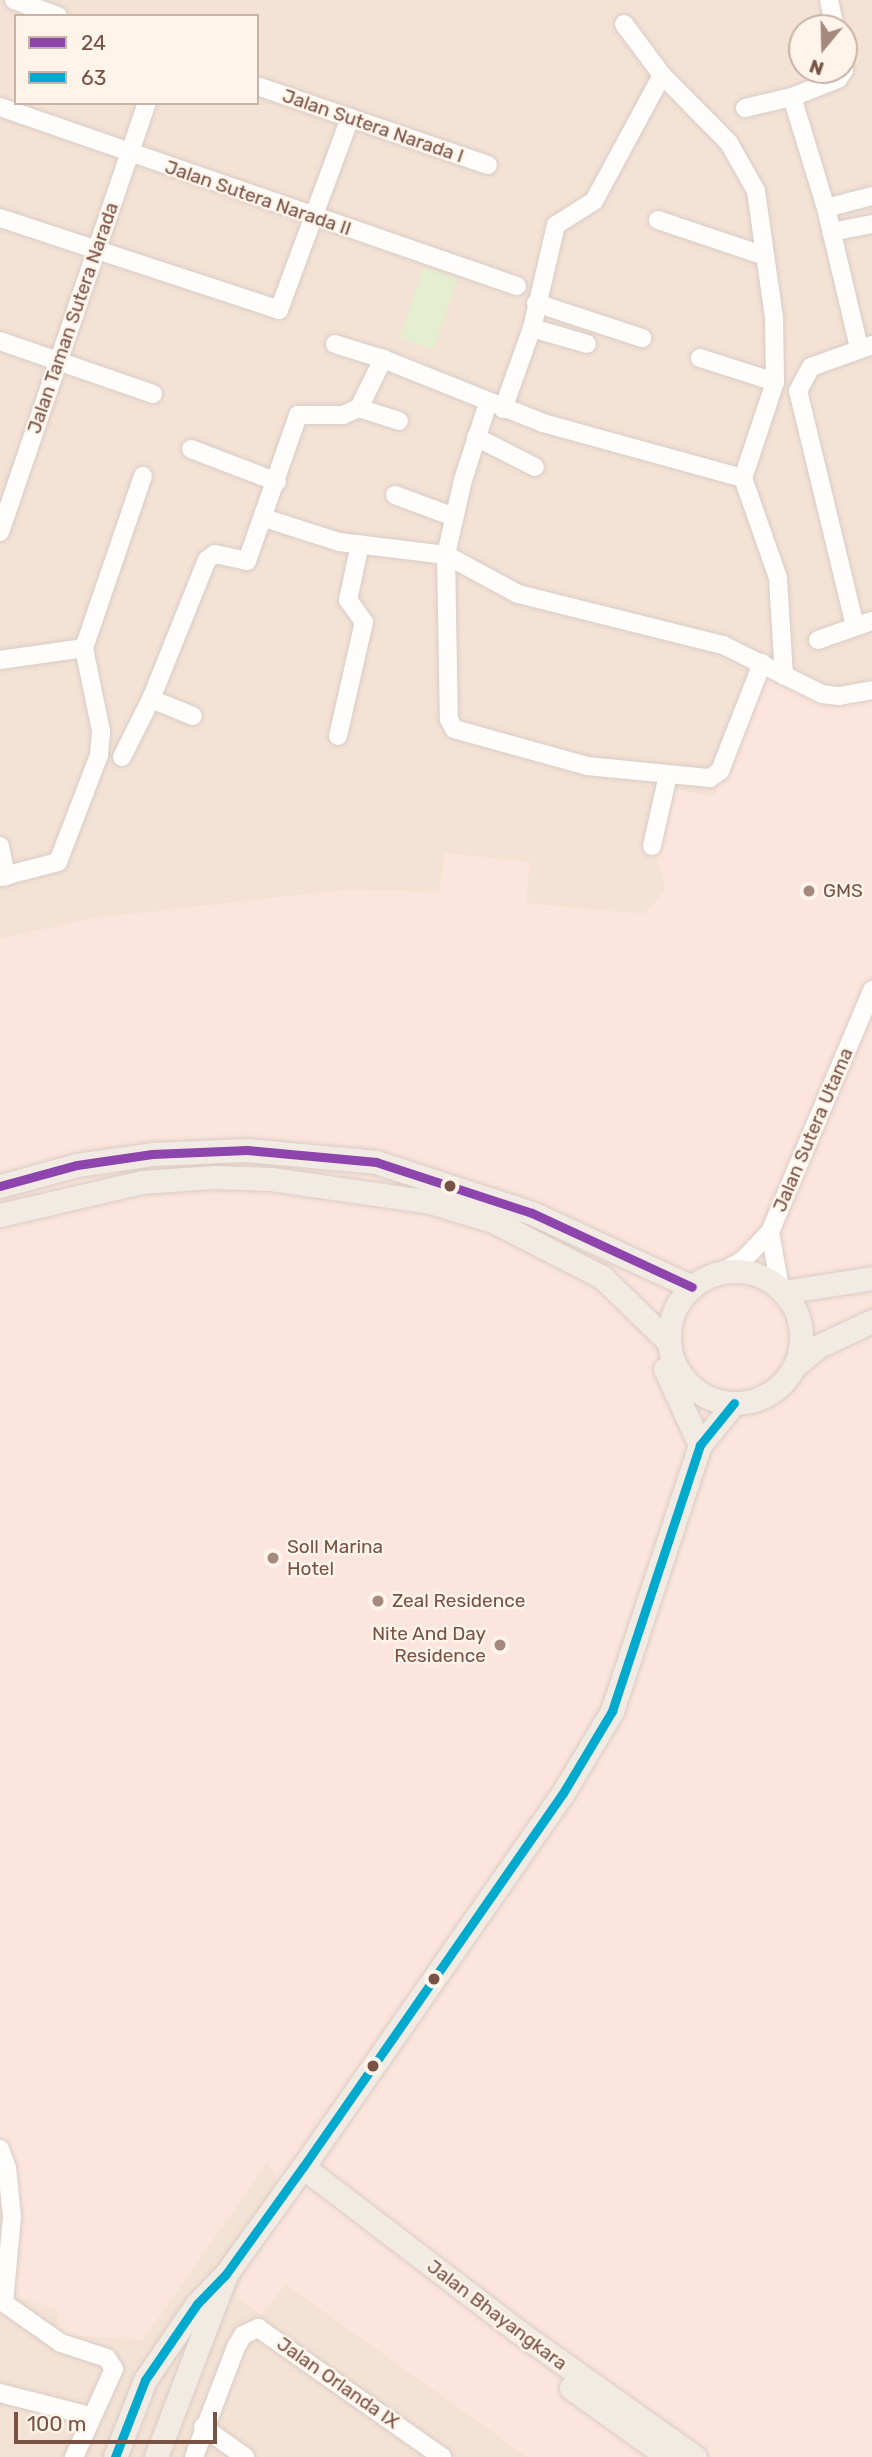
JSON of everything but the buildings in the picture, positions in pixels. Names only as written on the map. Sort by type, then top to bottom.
[{"type":"main road","points":[[0,1186],[76,1165],[152,1154],[247,1150],[376,1162],[532,1213],[692,1287]]},
{"type":"main road","points":[[0,1215],[142,1182],[215,1177],[381,1193],[493,1221],[602,1277],[640,1309],[669,1342],[678,1369],[697,1391],[734,1403],[770,1393],[796,1365],[819,1346],[872,1321]]},
{"type":"main road","points":[[669,1342],[671,1321],[692,1287],[720,1273],[742,1271],[781,1290],[872,1278]]},
{"type":"main road","points":[[781,1290],[801,1326],[796,1365]]},
{"type":"main road","points":[[640,1309],[701,1445]]},
{"type":"main road","points":[[115,2457],[145,2380],[197,2304],[226,2274],[299,2173],[563,1793],[612,1711],[701,1445],[734,1403]]},
{"type":"main road","name":"Jalan Bhayangkara","points":[[299,2173],[668,2457]]},
{"type":"main road","name":"Jalan Bhayangkara","points":[[299,2173],[695,2457]]},
{"type":"main road","points":[[156,2457],[226,2274]]},
{"type":"street","points":[[14,0],[52,14]]},
{"type":"street","points":[[624,24],[662,75],[744,162],[757,191],[774,318],[775,382],[743,478],[778,578],[784,676]]},
{"type":"street","points":[[662,75],[594,201],[556,225],[532,328],[496,406],[476,437],[446,555],[449,719],[454,729],[587,766],[710,778],[720,771],[762,663]]},
{"type":"street","points":[[745,108],[792,97],[825,84]]},
{"type":"street","name":"Jalan Sutera Narada I","points":[[259,87],[488,165]]},
{"type":"street","points":[[792,97],[866,347],[811,367],[798,391],[863,623],[818,640]]},
{"type":"street","name":"Jalan Taman Sutera Narada","points":[[0,532],[7,487],[59,360],[146,105]]},
{"type":"street","name":"Jalan Sutera Narada II","points":[[0,107],[517,286]]},
{"type":"street","points":[[0,218],[96,252],[279,310],[316,218],[349,118]]},
{"type":"street","points":[[826,208],[872,196]]},
{"type":"street","points":[[658,220],[765,256]]},
{"type":"street","points":[[831,232],[872,223]]},
{"type":"street","points":[[536,303],[642,338]]},
{"type":"street","points":[[532,328],[587,344]]},
{"type":"street","points":[[0,341],[153,394]]},
{"type":"street","points":[[335,344],[462,387],[496,406],[594,439],[743,478]]},
{"type":"street","points":[[700,358],[775,382]]},
{"type":"street","points":[[122,757],[151,699],[206,560],[215,554],[247,561],[277,482],[298,415],[343,415],[359,408],[383,359]]},
{"type":"street","points":[[359,408],[399,421]]},
{"type":"street","points":[[476,437],[536,467]]},
{"type":"street","points":[[191,449],[277,482]]},
{"type":"street","points":[[0,846],[3,877],[58,862],[99,755],[102,731],[84,648],[144,476]]},
{"type":"street","points":[[395,495],[454,517]]},
{"type":"street","points":[[264,518],[325,539],[446,555],[518,594],[723,645],[784,676],[830,695],[872,691]]},
{"type":"street","points":[[338,736],[364,622],[348,600],[360,544]]},
{"type":"street","points":[[0,660],[84,648]]},
{"type":"street","points":[[151,699],[193,716]]},
{"type":"street","points":[[652,846],[668,775]]},
{"type":"street","name":"Jalan Sutera Utama","points":[[720,1273],[743,1260],[770,1232],[872,990]]},
{"type":"street","name":"Jalan Sutera Utama","points":[[770,1232],[781,1290]]},
{"type":"street","points":[[0,2149],[7,2168],[2,2303],[61,2343],[112,2363],[107,2388],[90,2416],[74,2457]]},
{"type":"street","name":"Jalan Orlanda IX","points":[[203,2427],[243,2335],[258,2328],[442,2457]]},
{"type":"street","points":[[0,2393],[90,2416]]},
{"type":"street","points":[[194,2457],[203,2427],[245,2457]]},
{"type":"shaded area","points":[[0,0],[872,0],[872,2457],[0,2457]]},
{"type":"shaded area","points":[[762,674],[803,694],[872,695],[872,2457],[527,2457],[285,2284],[262,2315],[236,2296],[244,2273],[293,2203],[267,2163],[143,2340],[57,2334],[58,2310],[14,2296],[20,2234],[5,2143],[0,2140],[0,939],[93,918],[343,890],[439,891],[445,853],[530,862],[526,903],[644,914],[666,889],[655,852],[670,788],[714,797]]},
{"type":"green space","points":[[424,267],[458,279],[434,350],[400,338]]},
{"type":"transit line","name":"24","points":[[0,1186],[77,1165],[152,1154],[247,1150],[376,1162],[532,1213],[692,1287]]},
{"type":"transit line","name":"63","points":[[115,2457],[145,2380],[197,2304],[226,2274],[303,2167],[563,1793],[612,1711],[700,1445],[734,1403]]},
{"type":"place","name":"GMS","points":[[809,891]]},
{"type":"place","name":"Soll Marina Hotel","points":[[273,1558]]},
{"type":"place","name":"Zeal Residence","points":[[378,1601]]},
{"type":"place","name":"Nite And Day Residence","points":[[500,1645]]}]
